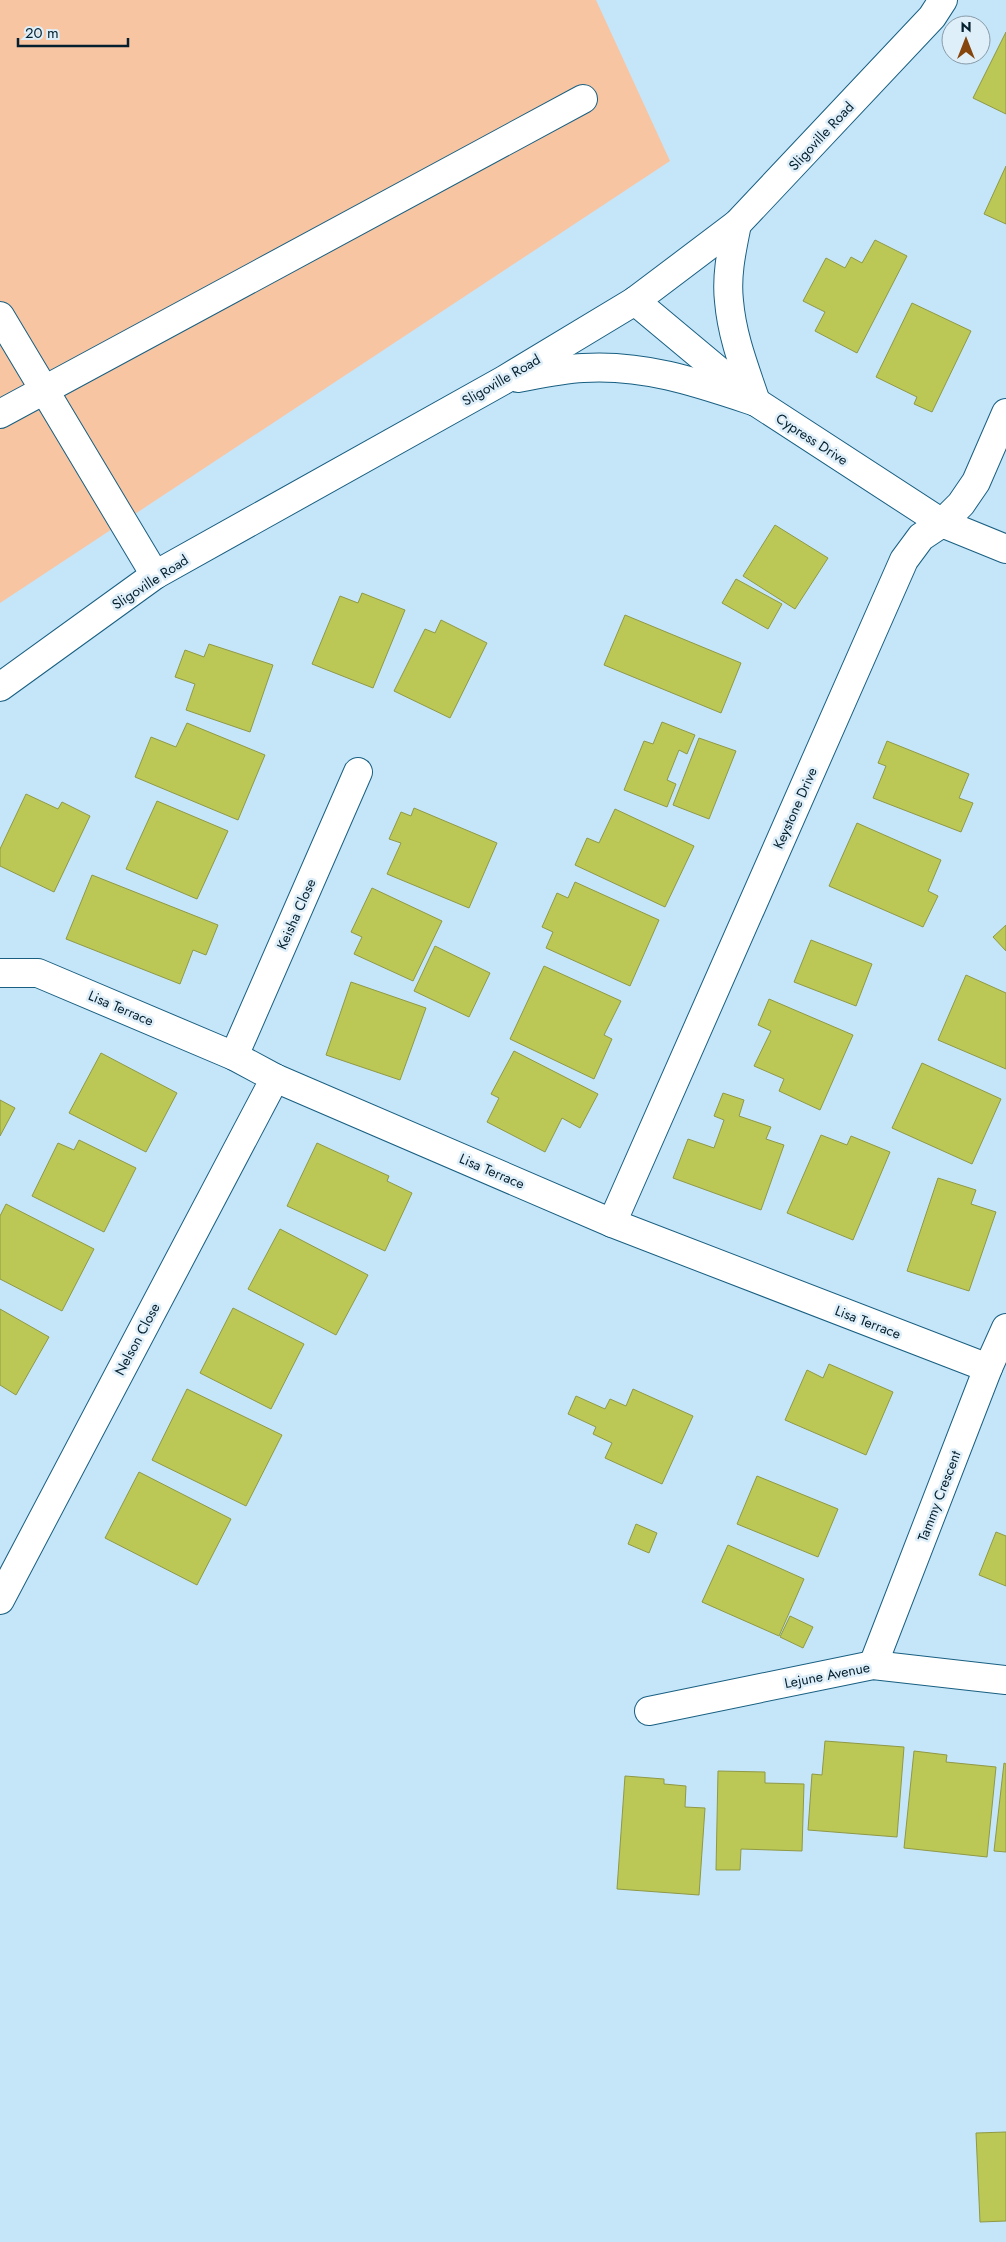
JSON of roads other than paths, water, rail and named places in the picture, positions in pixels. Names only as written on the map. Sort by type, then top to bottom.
[{"type":"street","name":"Sligoville Road","points":[[0,686],[156,575],[504,380],[635,302],[737,224],[932,17],[943,0]]},
{"type":"street","points":[[0,414],[583,99]]},
{"type":"street","points":[[737,224],[730,261],[729,300],[736,345],[756,402]]},
{"type":"street","name":"Cypress Drive","points":[[635,302],[756,402],[942,523],[1006,549]]},
{"type":"street","points":[[0,316],[156,575]]},
{"type":"street","points":[[504,380],[583,368],[636,369],[687,379],[756,402]]},
{"type":"street","name":"Keystone Drive","points":[[612,1223],[904,560],[920,537],[942,523],[961,504],[976,482],[1006,413]]},
{"type":"street","name":"Keisha Close","points":[[234,1056],[358,772]]},
{"type":"street","name":"Lisa Terrace","points":[[0,974],[38,974],[234,1056],[275,1078],[612,1223],[988,1368]]},
{"type":"street","name":"Nelson Close","points":[[0,1600],[275,1078]]},
{"type":"street","name":"Tammy Crescent","points":[[873,1665],[988,1368],[1006,1328]]},
{"type":"street","name":"Lejune Avenue","points":[[649,1711],[873,1665],[1006,1680]]}]
